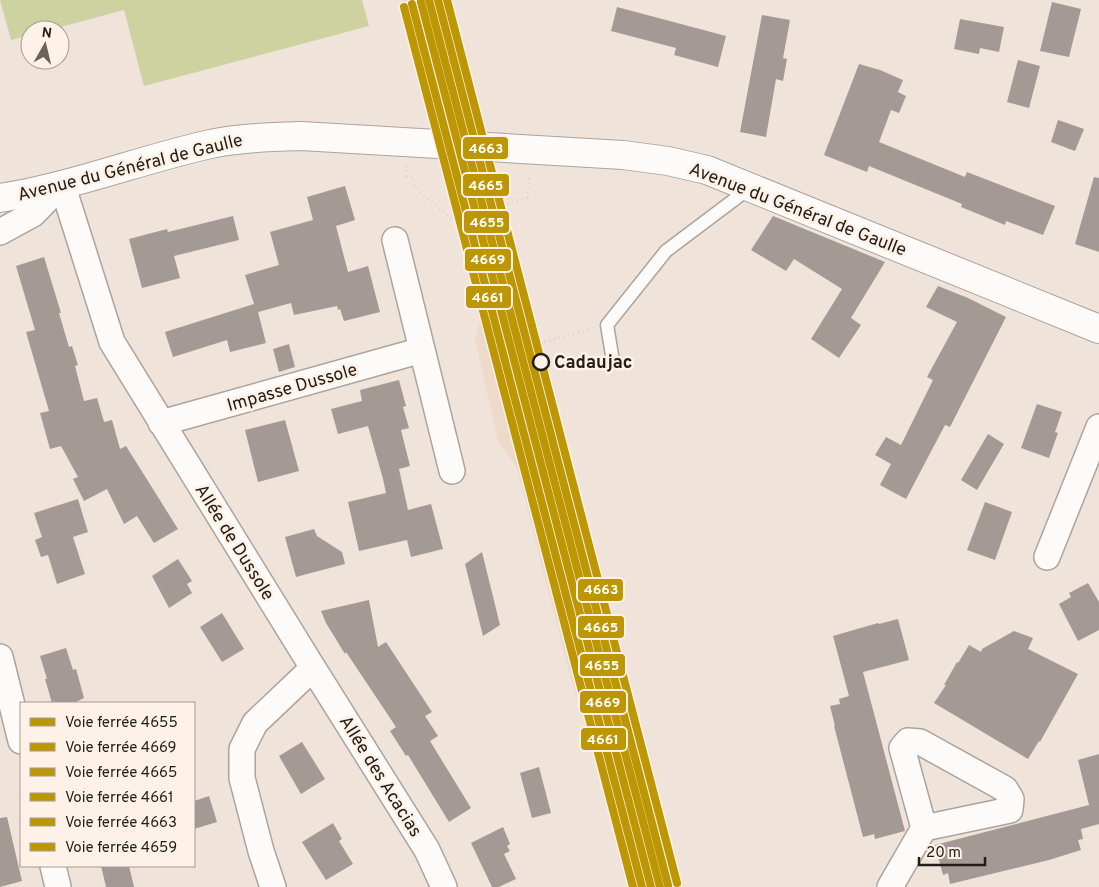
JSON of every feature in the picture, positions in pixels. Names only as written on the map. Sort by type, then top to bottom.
[{"type":"street","name":"Avenue du Général de Gaulle","points":[[0,198],[62,184],[208,145],[255,137],[301,136],[623,155],[668,161],[707,170],[1099,329]]},
{"type":"street","points":[[0,232],[32,214],[62,184]]},
{"type":"street","name":"Allée de Dussole","points":[[62,184],[112,342],[313,668]]},
{"type":"street","points":[[395,240],[452,471]]},
{"type":"street","name":"Impasse Dussole","points":[[161,424],[422,350]]},
{"type":"street","points":[[1047,556],[1099,427]]},
{"type":"street","points":[[0,657],[20,737]]},
{"type":"street","points":[[273,887],[261,851],[242,778],[242,749],[255,723],[313,668]]},
{"type":"street","name":"Allée des Acacias","points":[[313,668],[427,850],[444,887]]},
{"type":"street","points":[[890,887],[924,828]]},
{"type":"street","points":[[53,867],[58,887]]},
{"type":"lane","points":[[613,361],[607,325],[647,273],[666,251],[751,187]]},
{"type":"path","points":[[414,187],[470,234]]},
{"type":"path","points":[[492,208],[527,198]]},
{"type":"path","points":[[525,347],[607,325]]},
{"type":"shaded area","points":[[402,0],[442,0],[506,254],[600,601],[672,887],[631,887],[603,779],[570,676],[517,468],[499,443],[475,340],[482,314]]},
{"type":"green space","points":[[0,0],[362,0],[369,26],[144,86],[124,10],[70,24],[70,20],[20,20],[20,38],[11,40]]},
{"type":"building","points":[[1052,2],[1081,9],[1069,57],[1040,51]]},
{"type":"building","points":[[617,7],[726,36],[718,67],[674,55],[676,48],[611,31]]},
{"type":"building","points":[[762,15],[790,20],[783,58],[787,59],[783,81],[776,79],[766,137],[740,132]]},
{"type":"building","points":[[960,19],[1004,27],[999,52],[980,48],[979,54],[954,49]]},
{"type":"building","points":[[1018,60],[1040,66],[1029,108],[1007,102]]},
{"type":"building","points":[[859,64],[880,70],[903,80],[898,92],[906,96],[899,113],[891,110],[879,142],[965,177],[967,172],[1055,206],[1043,235],[1006,221],[1005,225],[961,207],[962,204],[869,166],[867,172],[824,155]]},
{"type":"building","points":[[1058,120],[1084,129],[1075,151],[1051,142]]},
{"type":"building","points":[[1094,177],[1099,178],[1099,252],[1075,244]]},
{"type":"building","points":[[345,186],[355,220],[336,226],[348,272],[368,266],[380,312],[344,321],[337,306],[294,315],[291,303],[258,312],[266,343],[230,352],[227,340],[173,357],[165,332],[254,304],[245,275],[279,265],[270,232],[313,220],[307,197]]},
{"type":"building","points":[[233,216],[239,240],[174,256],[180,278],[142,288],[129,239],[167,229],[168,232]]},
{"type":"building","points":[[773,216],[885,262],[851,318],[861,325],[839,358],[811,339],[842,289],[794,259],[786,271],[751,250]]},
{"type":"building","points":[[44,257],[69,347],[72,346],[78,365],[75,366],[84,401],[97,398],[104,422],[112,420],[120,449],[126,446],[178,529],[154,543],[137,516],[124,524],[107,489],[84,501],[73,479],[78,477],[61,446],[50,449],[40,413],[49,411],[26,332],[35,330],[16,266]]},
{"type":"building","points":[[938,286],[968,298],[1006,317],[950,427],[945,425],[906,499],[880,485],[891,464],[875,455],[886,437],[901,445],[933,380],[927,377],[957,322],[926,307]]},
{"type":"building","points":[[289,344],[295,367],[279,372],[273,349]]},
{"type":"building","points":[[399,380],[406,406],[403,407],[409,428],[401,430],[410,466],[399,469],[408,510],[431,504],[443,549],[411,557],[407,540],[359,551],[348,502],[386,493],[368,426],[338,434],[331,409],[362,401],[360,390]]},
{"type":"building","points":[[1037,404],[1062,412],[1055,432],[1058,433],[1049,458],[1021,448]]},
{"type":"building","points":[[285,420],[299,471],[258,482],[245,430]]},
{"type":"building","points":[[988,434],[1004,444],[977,490],[961,480]]},
{"type":"building","points":[[78,499],[88,532],[73,537],[85,574],[57,584],[48,555],[41,557],[35,540],[42,537],[34,513]]},
{"type":"building","points":[[985,502],[1012,512],[995,560],[967,550]]},
{"type":"building","points":[[314,529],[317,536],[342,552],[345,564],[296,577],[285,537]]},
{"type":"building","points":[[482,552],[500,625],[483,636],[465,564]]},
{"type":"building","points":[[178,559],[192,581],[187,584],[192,593],[169,608],[152,576]]},
{"type":"building","points":[[1088,583],[1099,602],[1099,630],[1078,641],[1059,604],[1071,597],[1069,593]]},
{"type":"building","points":[[369,600],[378,647],[386,642],[432,712],[425,716],[438,736],[430,741],[471,808],[449,822],[408,755],[406,756],[390,731],[396,727],[346,652],[345,654],[321,611]]},
{"type":"building","points":[[222,613],[244,649],[222,662],[200,627]]},
{"type":"building","points":[[898,619],[909,660],[863,672],[905,831],[875,839],[874,834],[863,837],[834,726],[830,706],[840,704],[839,699],[849,696],[833,636]]},
{"type":"building","points":[[1014,631],[1033,638],[1028,649],[1078,674],[1040,742],[1028,759],[934,703],[969,645],[981,652],[982,649]]},
{"type":"building","points":[[66,648],[73,670],[76,669],[84,698],[76,702],[52,702],[40,656]]},
{"type":"building","points":[[302,742],[325,779],[301,794],[279,756]]},
{"type":"building","points":[[1099,754],[1099,824],[1081,829],[1083,839],[1078,840],[1081,850],[1049,860],[950,884],[948,873],[943,875],[935,845],[1089,805],[1078,760]]},
{"type":"building","points":[[539,767],[551,813],[532,818],[520,773]]},
{"type":"building","points":[[209,796],[217,822],[195,829],[195,801]]},
{"type":"building","points":[[7,817],[22,881],[0,887],[0,818]]},
{"type":"building","points":[[333,823],[342,839],[339,841],[353,864],[326,880],[302,842]]},
{"type":"building","points":[[503,827],[510,844],[507,846],[510,851],[504,854],[516,879],[499,887],[492,887],[471,843]]},
{"type":"building","points":[[101,867],[129,867],[134,887],[106,887]]},
{"type":"rail line","name":"4655","points":[[429,0],[660,887]]},
{"type":"rail line","name":"4665","points":[[438,0],[668,885]]},
{"type":"rail line","name":"4663","points":[[447,0],[677,883]]},
{"type":"rail line","name":"4669","points":[[421,2],[651,887]]},
{"type":"rail line","name":"4661","points":[[412,4],[642,887]]},
{"type":"rail line","name":"4659","points":[[404,7],[633,887]]},
{"type":"place","name":"Cadaujac","points":[[541,362]]}]
